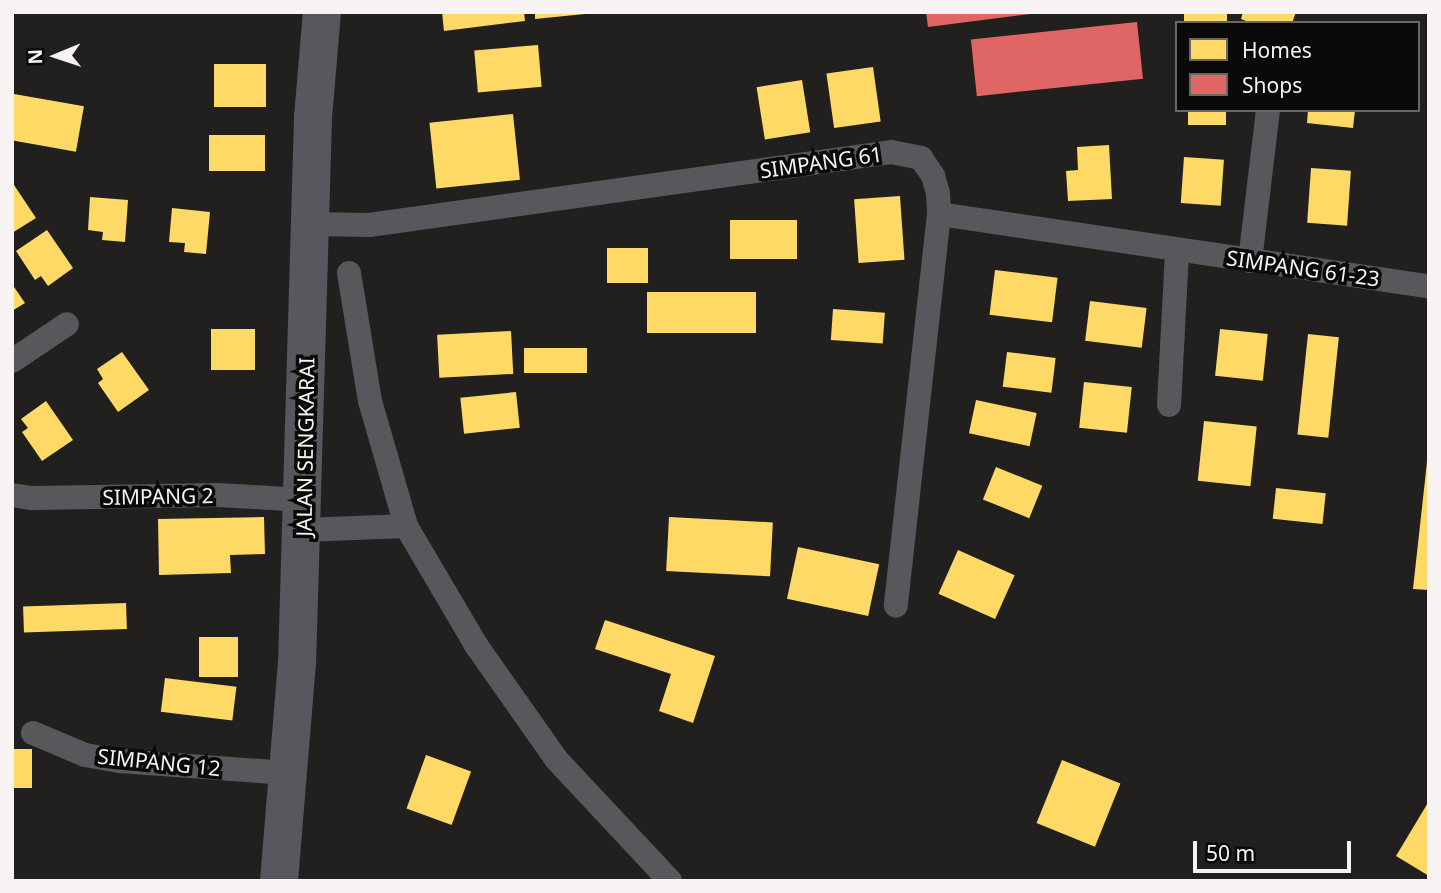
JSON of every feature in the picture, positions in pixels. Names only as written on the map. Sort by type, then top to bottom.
[{"type":"main road","name":"JALAN SENGKARAI","points":[[279,881],[304,515],[313,117],[322,12]]},
{"type":"street","points":[[1250,261],[1268,112]]},
{"type":"street","name":"SIMPANG 61","points":[[311,224],[369,225],[891,152],[921,158],[936,184],[939,214],[896,606]]},
{"type":"street","name":"SIMPANG 61-23","points":[[939,214],[1429,286]]},
{"type":"street","points":[[1169,405],[1177,250]]},
{"type":"street","points":[[349,273],[370,401],[406,526],[476,645],[556,759],[670,881]]},
{"type":"street","points":[[12,361],[67,324]]},
{"type":"street","name":"SIMPANG 2","points":[[12,495],[32,498],[218,495],[304,515],[406,526]]},
{"type":"street","name":"SIMPANG 12","points":[[33,733],[85,755],[120,761],[288,773]]},
{"type":"building: Homes","points":[[442,12],[524,12],[525,21],[444,31]]},
{"type":"building: Homes","points":[[535,12],[584,12],[585,14],[535,19]]},
{"type":"building: Homes","points":[[1184,12],[1227,12],[1227,21],[1184,21]]},
{"type":"building: Homes","points":[[1243,12],[1296,12],[1293,21],[1241,19]]},
{"type":"building: Homes","points":[[538,45],[542,87],[478,92],[474,51]]},
{"type":"building: Homes","points":[[214,64],[266,64],[266,107],[214,107]]},
{"type":"building: Homes","points":[[873,67],[881,121],[834,128],[826,74]]},
{"type":"building: Homes","points":[[802,80],[810,132],[765,140],[757,87]]},
{"type":"building: Homes","points":[[14,94],[84,106],[76,152],[12,140]]},
{"type":"building: Homes","points":[[1188,112],[1226,112],[1226,125],[1188,125]]},
{"type":"building: Homes","points":[[1308,112],[1355,112],[1353,128],[1307,123]]},
{"type":"building: Homes","points":[[513,114],[520,180],[436,188],[429,123]]},
{"type":"building: Homes","points":[[209,135],[265,135],[265,171],[209,171]]},
{"type":"building: Homes","points":[[1109,145],[1112,199],[1068,201],[1066,171],[1078,170],[1077,147]]},
{"type":"building: Homes","points":[[1184,157],[1224,160],[1221,206],[1181,203]]},
{"type":"building: Homes","points":[[1311,168],[1351,171],[1347,226],[1307,223]]},
{"type":"building: Homes","points":[[12,182],[36,218],[12,233]]},
{"type":"building: Homes","points":[[900,196],[904,260],[859,263],[854,199]]},
{"type":"building: Homes","points":[[90,197],[128,200],[125,242],[102,240],[103,232],[88,230]]},
{"type":"building: Homes","points":[[172,208],[210,212],[206,254],[184,252],[185,243],[169,242]]},
{"type":"building: Homes","points":[[730,220],[797,220],[797,259],[730,259]]},
{"type":"building: Homes","points":[[47,230],[73,268],[48,286],[41,276],[35,280],[16,251]]},
{"type":"building: Homes","points":[[607,248],[648,248],[648,283],[607,283]]},
{"type":"building: Homes","points":[[995,270],[1058,278],[1052,322],[990,315]]},
{"type":"building: Homes","points":[[12,284],[25,303],[12,311]]},
{"type":"building: Homes","points":[[647,292],[756,292],[756,333],[647,333]]},
{"type":"building: Homes","points":[[1090,301],[1147,308],[1142,348],[1085,341]]},
{"type":"building: Homes","points":[[833,309],[885,313],[883,344],[831,340]]},
{"type":"building: Homes","points":[[211,329],[255,329],[255,370],[211,370]]},
{"type":"building: Homes","points":[[1220,329],[1268,334],[1263,381],[1215,376]]},
{"type":"building: Homes","points":[[511,331],[513,374],[439,378],[437,335]]},
{"type":"building: Homes","points":[[1308,334],[1339,337],[1328,438],[1297,434]]},
{"type":"building: Homes","points":[[524,348],[587,348],[587,373],[524,373]]},
{"type":"building: Homes","points":[[122,352],[149,390],[118,412],[98,383],[103,379],[97,369]]},
{"type":"building: Homes","points":[[1007,352],[1056,358],[1051,393],[1003,387]]},
{"type":"building: Homes","points":[[1084,382],[1132,387],[1127,433],[1079,428]]},
{"type":"building: Homes","points":[[516,392],[520,428],[464,434],[460,398]]},
{"type":"building: Homes","points":[[976,400],[1037,413],[1030,446],[969,433]]},
{"type":"building: Homes","points":[[46,401],[73,440],[42,461],[22,432],[28,428],[21,419]]},
{"type":"building: Homes","points":[[1204,421],[1257,427],[1250,486],[1198,481]]},
{"type":"building: Homes","points":[[1427,462],[1429,463],[1429,590],[1413,589]]},
{"type":"building: Homes","points":[[996,467],[1042,486],[1029,518],[983,499]]},
{"type":"building: Homes","points":[[1276,488],[1326,493],[1322,524],[1273,519]]},
{"type":"building: Homes","points":[[264,517],[265,554],[230,555],[231,573],[159,575],[158,519]]},
{"type":"building: Homes","points":[[669,517],[773,522],[770,576],[666,571]]},
{"type":"building: Homes","points":[[798,547],[879,564],[868,616],[787,599]]},
{"type":"building: Homes","points":[[958,550],[1015,575],[995,619],[938,594]]},
{"type":"building: Homes","points":[[126,603],[127,629],[24,633],[23,607]]},
{"type":"building: Homes","points":[[605,620],[715,656],[693,723],[659,711],[671,674],[595,649]]},
{"type":"building: Homes","points":[[199,637],[238,637],[238,677],[199,677]]},
{"type":"building: Homes","points":[[165,678],[236,687],[232,721],[161,712]]},
{"type":"building: Homes","points":[[12,749],[32,749],[32,788],[12,788]]},
{"type":"building: Homes","points":[[426,755],[471,771],[452,825],[407,809]]},
{"type":"building: Homes","points":[[1062,760],[1120,784],[1095,847],[1037,823]]},
{"type":"building: Homes","points":[[1429,801],[1429,876],[1396,856]]},
{"type":"building: Shops","points":[[926,12],[1030,12],[1030,14],[928,27]]},
{"type":"building: Shops","points":[[1137,22],[1143,79],[977,96],[971,39]]}]
